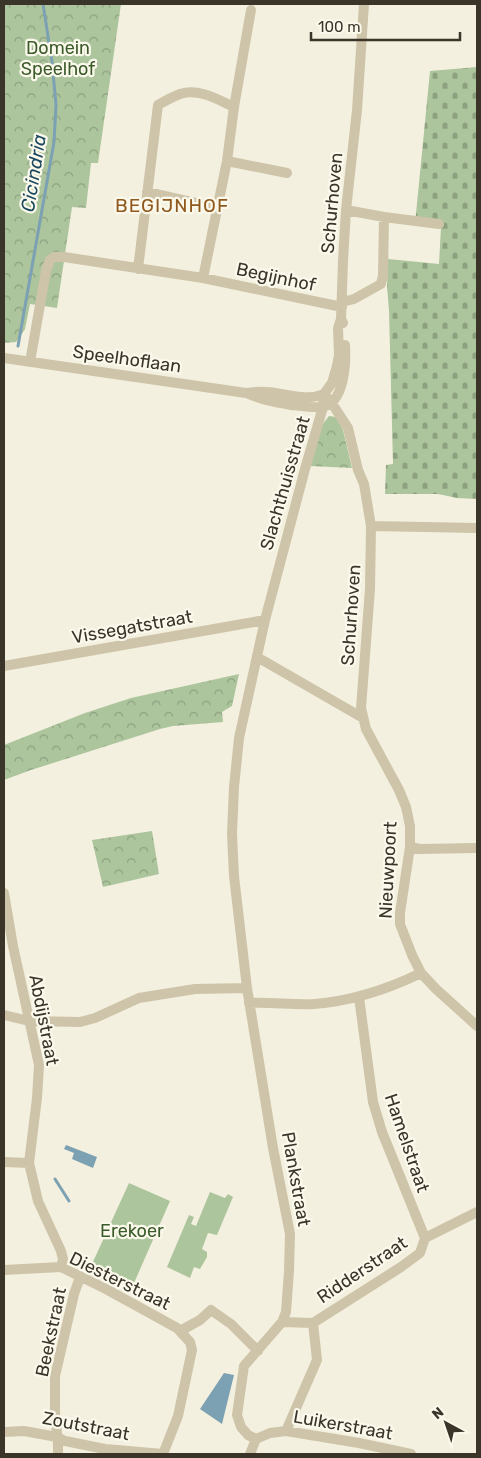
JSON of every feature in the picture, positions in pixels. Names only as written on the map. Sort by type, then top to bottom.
[{"type":"street","name":"Schurhoven","points":[[327,404],[336,396],[346,363],[342,305],[346,210],[358,110],[364,4]]},
{"type":"street","points":[[203,278],[227,161],[234,107],[251,10]]},
{"type":"street","points":[[138,269],[158,105],[180,94],[195,93],[234,107]]},
{"type":"street","points":[[227,161],[286,173]]},
{"type":"street","points":[[147,192],[218,208]]},
{"type":"street","points":[[346,210],[439,224]]},
{"type":"street","points":[[342,305],[381,284],[383,275],[384,217]]},
{"type":"street","name":"Begijnhof","points":[[30,362],[42,288],[50,260],[54,257],[203,278],[342,305]]},
{"type":"street","points":[[324,394],[332,383],[338,366],[338,328],[342,318]]},
{"type":"street","name":"Speelhoflaan","points":[[4,358],[246,393],[267,392],[300,397],[324,394]]},
{"type":"street","name":"Speelhoflaan","points":[[246,393],[266,401],[299,406],[327,404]]},
{"type":"street","name":"Schurhoven","points":[[324,394],[327,404],[348,428],[358,470],[364,484],[371,526],[370,589],[361,708],[363,718]]},
{"type":"street","name":"Slachthuisstraat","points":[[247,988],[234,876],[232,834],[234,787],[240,738],[265,620],[305,469],[327,404]]},
{"type":"street","points":[[371,526],[477,528]]},
{"type":"street","name":"Vissegatstraat","points":[[4,666],[265,620]]},
{"type":"street","points":[[257,658],[363,718]]},
{"type":"street","name":"Nieuwpoort","points":[[363,718],[366,729],[392,776],[406,807],[410,826],[410,847],[400,905],[400,924],[421,973],[436,990],[477,1026]]},
{"type":"street","points":[[410,847],[477,848]]},
{"type":"street","name":"Abdijstraat","points":[[4,893],[8,948],[29,1021],[39,1065],[29,1163],[38,1201],[62,1251],[61,1267]]},
{"type":"street","points":[[249,1002],[314,1004],[359,998],[421,973]]},
{"type":"street","points":[[4,1015],[29,1021],[80,1022],[95,1018],[140,998],[195,990],[247,988]]},
{"type":"street","name":"Plankstraat","points":[[247,988],[273,1148],[290,1234],[286,1312],[282,1322],[244,1366],[237,1415],[241,1427],[248,1435],[256,1439]]},
{"type":"street","name":"Hamelstraat","points":[[359,998],[373,1102],[382,1132],[425,1238]]},
{"type":"street","points":[[4,1162],[29,1163]]},
{"type":"street","name":"Ridderstraat","points":[[282,1322],[313,1323],[382,1280],[420,1253],[425,1238],[477,1212]]},
{"type":"street","name":"Diesterstraat","points":[[4,1270],[61,1267],[107,1290],[176,1328],[183,1334]]},
{"type":"street","name":"Beekstraat","points":[[58,1454],[55,1376],[74,1294],[80,1277]]},
{"type":"street","points":[[163,1454],[178,1416],[192,1350],[190,1342],[183,1334],[211,1310],[231,1324],[258,1351]]},
{"type":"street","points":[[286,1431],[317,1360],[313,1323]]},
{"type":"street","name":"Zoutstraat","points":[[4,1432],[24,1431],[57,1436],[65,1441],[105,1449],[163,1454]]},
{"type":"street","name":"Luikerstraat","points":[[256,1439],[270,1433],[286,1431],[411,1454]]},
{"type":"street","points":[[250,1454],[256,1439]]},
{"type":"green space","name":"Domein Speelhof","points":[[4,4],[121,4],[98,163],[91,163],[86,208],[72,207],[57,308],[30,304],[25,329],[16,342],[4,343]]},
{"type":"green space","points":[[477,67],[477,499],[457,498],[438,494],[385,494],[386,465],[393,464],[387,286],[388,259],[439,264],[441,227],[415,224],[430,71]]},
{"type":"green space","points":[[329,416],[336,417],[343,430],[352,468],[310,466],[322,425]]},
{"type":"green space","points":[[239,674],[232,706],[222,712],[223,722],[173,726],[160,729],[4,780],[4,745],[85,713],[131,698]]},
{"type":"green space","points":[[152,831],[159,874],[103,887],[92,840]]},
{"type":"green space","name":"Erekoer","points":[[129,1183],[170,1201],[134,1283],[92,1264]]},
{"type":"green space","points":[[210,1192],[225,1198],[228,1194],[233,1197],[217,1235],[208,1233],[202,1249],[207,1252],[207,1257],[200,1269],[194,1267],[190,1278],[167,1267],[189,1215],[194,1217],[191,1224],[196,1226]]},
{"type":"water","points":[[66,1145],[97,1157],[93,1168],[72,1159],[74,1153],[64,1149]]},
{"type":"water","points":[[224,1373],[234,1375],[222,1424],[200,1409]]},
{"type":"waterway","name":"Cicindria","points":[[18,346],[54,142],[56,105],[52,62],[43,4]]},
{"type":"waterway","points":[[55,1179],[69,1201]]},
{"type":"district","name":"BEGIJNHOF","points":[[172,205]]}]
